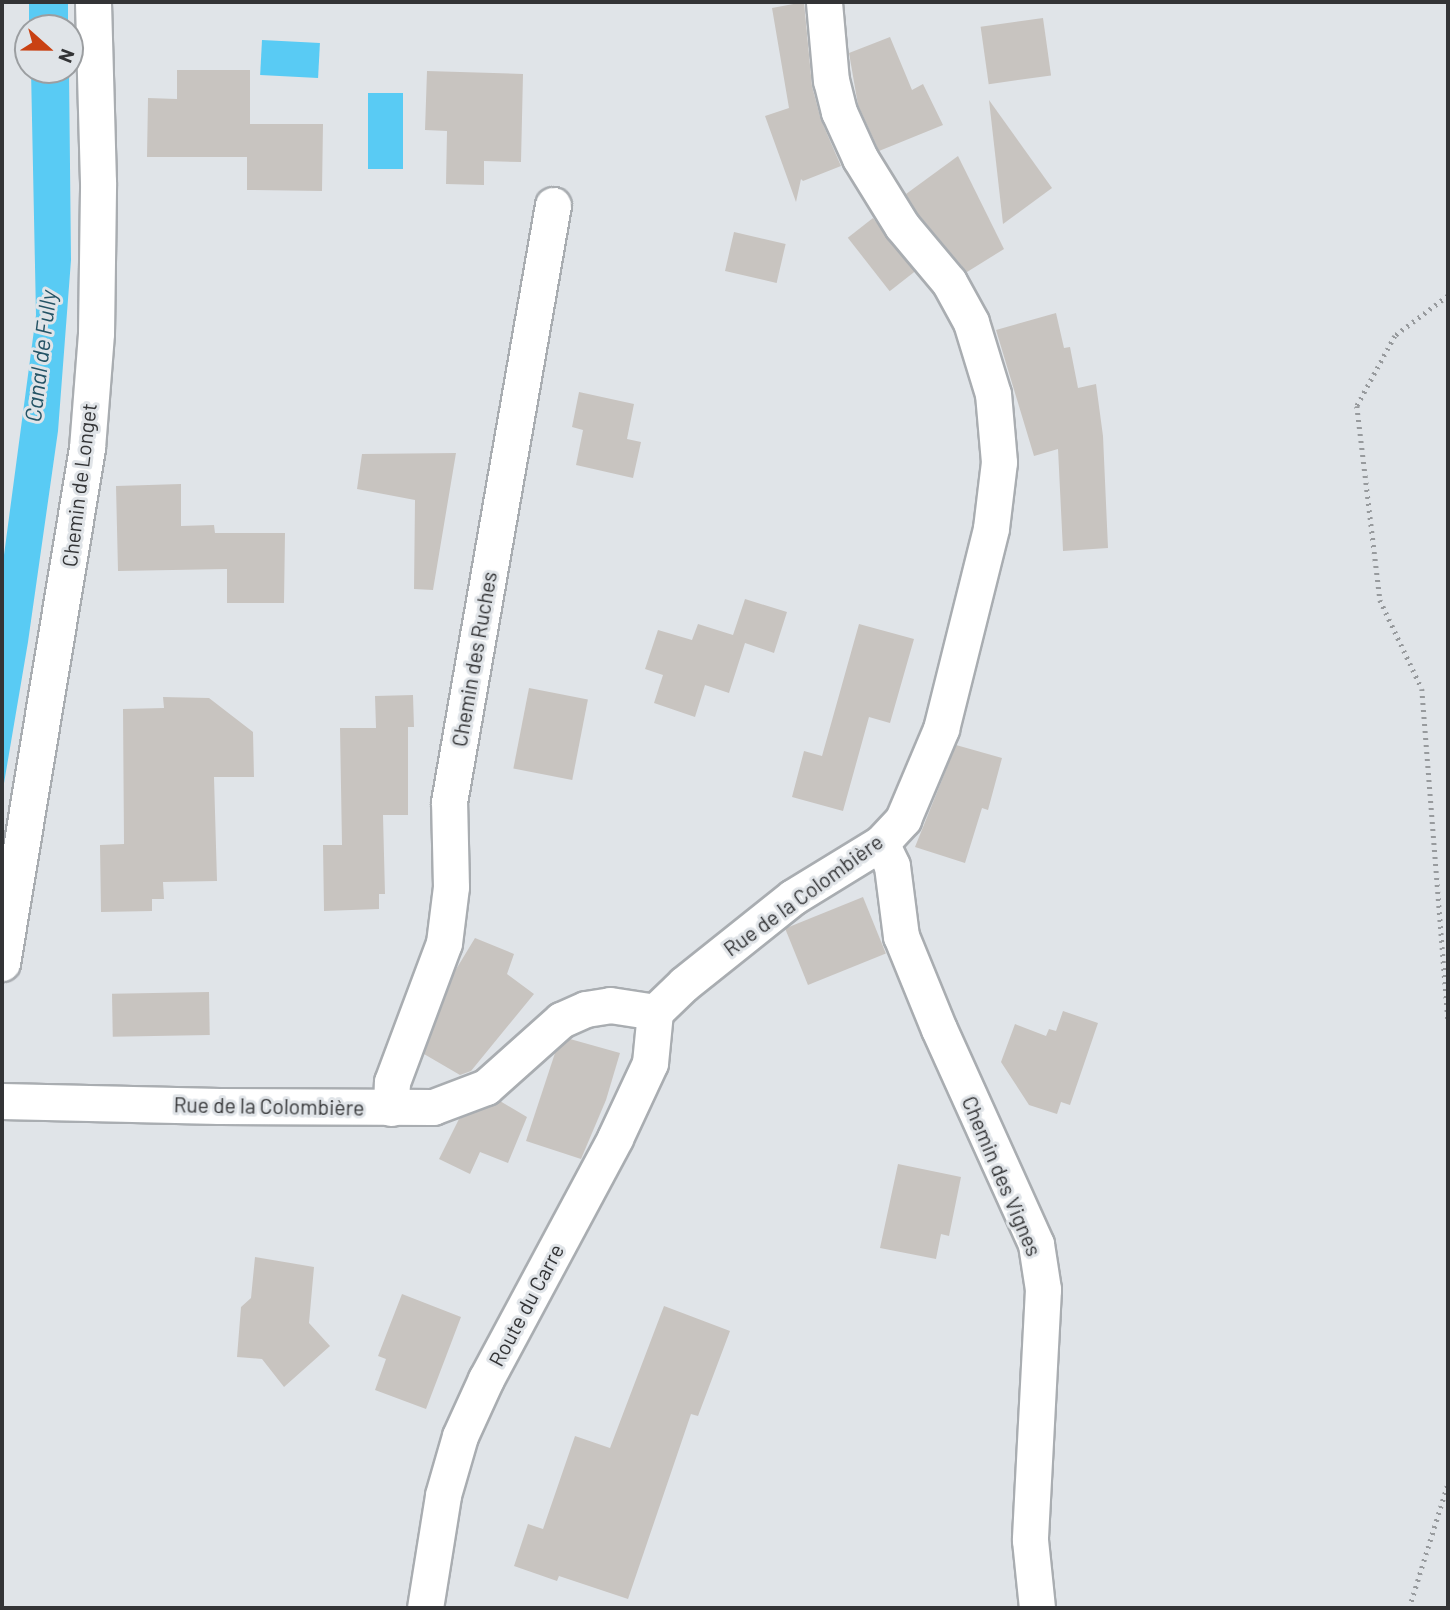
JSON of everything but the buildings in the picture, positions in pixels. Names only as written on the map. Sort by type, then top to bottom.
[{"type":"street","name":"Chemin de Longet","points":[[2,962],[87,448],[96,333],[93,2]]},
{"type":"street","name":"Rue de la Colombière","points":[[2,1101],[433,1107],[486,1087],[561,1020],[586,1009],[610,1004],[656,1012],[684,984],[793,897],[881,843],[903,819],[940,729],[989,541],[999,462],[993,394],[971,323],[948,282],[880,193],[839,112],[831,81],[824,2]]},
{"type":"street","name":"Chemin des Ruches","points":[[391,1108],[393,1082],[444,943],[450,887],[449,802],[553,205]]},
{"type":"street","name":"Chemin des Vignes","points":[[881,843],[892,866],[901,936],[939,1029],[1035,1244],[1043,1289],[1030,1540],[1037,1608]]},
{"type":"street","name":"Route du Carre","points":[[425,1608],[443,1495],[460,1436],[486,1379],[615,1139],[650,1063],[656,1012]]},
{"type":"path","points":[[1448,296],[1395,336],[1357,406],[1380,600],[1422,689],[1448,1023]]},
{"type":"path","points":[[1409,1608],[1448,1483]]},
{"type":"water","points":[[29,2],[68,2],[68,14],[29,14]]},
{"type":"water","points":[[262,40],[320,43],[318,78],[260,75]]},
{"type":"water","name":"Canal de Fully","points":[[31,84],[69,84],[71,260],[58,431],[28,642],[2,795],[2,570],[36,315]]},
{"type":"water","points":[[368,93],[403,93],[403,169],[368,169]]}]
